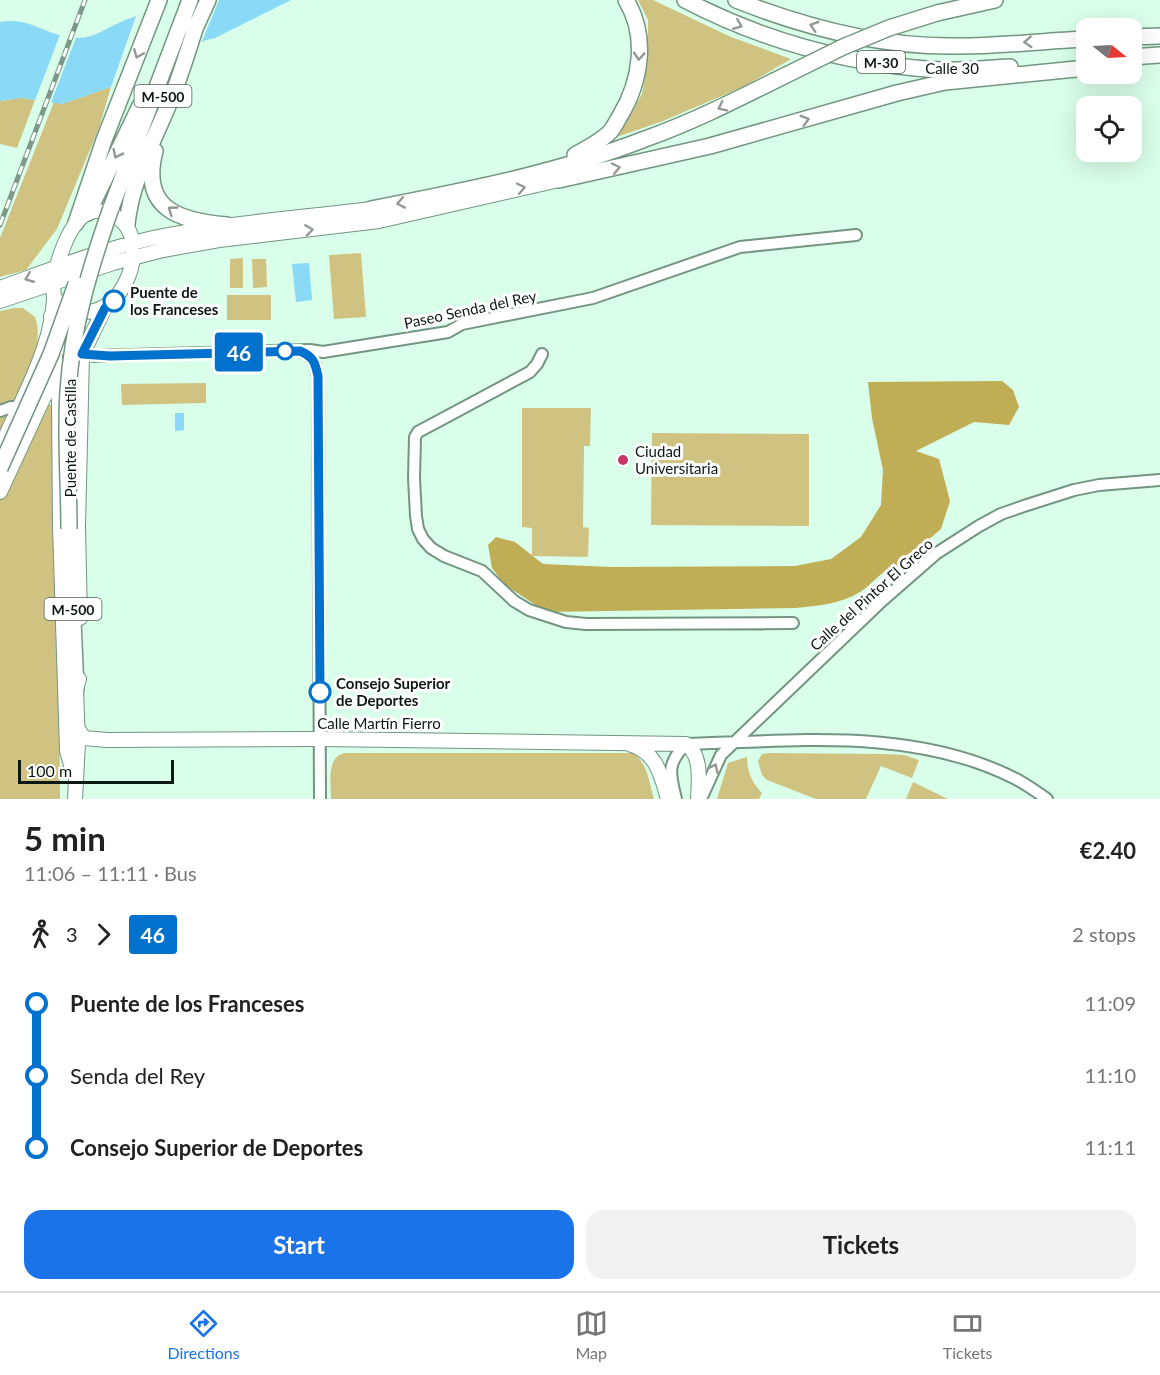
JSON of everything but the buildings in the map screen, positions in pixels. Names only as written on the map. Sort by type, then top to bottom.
[{"type":"highway","points":[[82,218],[112,119],[159,0]]},
{"type":"highway","name":"M-500","points":[[0,468],[51,354],[87,251],[111,208],[127,169],[190,0]]},
{"type":"highway","name":"M-500","points":[[127,169],[140,147],[208,0]]},
{"type":"highway","points":[[504,180],[568,158],[592,146],[611,130],[629,102],[638,72],[640,46],[636,22],[626,0]]},
{"type":"highway","name":"Calle 30","points":[[685,0],[715,15],[784,42],[826,53],[906,67],[962,69],[1076,62]]},
{"type":"highway","name":"Calle 30","points":[[735,0],[836,33],[869,40],[948,46],[1076,40]]},
{"type":"highway","points":[[371,209],[578,162],[645,140],[710,112],[889,27],[995,0]]},
{"type":"highway","name":"M-500","points":[[126,224],[129,204],[138,175],[174,93],[197,23]]},
{"type":"highway","name":"M-500","points":[[82,218],[158,66],[177,34]]},
{"type":"highway","points":[[1142,37],[1160,36]]},
{"type":"highway","points":[[1142,56],[1160,55]]},
{"type":"highway","points":[[559,180],[710,146],[916,88],[945,82],[1076,69]]},
{"type":"highway","name":"M-500","points":[[164,117],[151,168],[155,192],[164,206],[175,214],[190,220],[227,225]]},
{"type":"highway","name":"Puente de Castilla","points":[[76,689],[69,529],[68,393],[81,302],[111,208]]},
{"type":"main road","points":[[0,301],[53,291],[133,250],[379,221],[559,180]]},
{"type":"main road","points":[[0,288],[57,266],[133,250],[227,225],[371,209]]},
{"type":"main road","points":[[0,448],[42,354],[51,316],[53,291],[57,266],[67,237],[82,218],[100,211],[120,218],[126,224],[133,250],[126,277],[114,301],[105,308],[91,312],[74,310],[62,304],[53,291]]},
{"type":"main road","points":[[0,492],[44,397],[56,380],[82,354],[105,308]]},
{"type":"main road","points":[[51,316],[59,398],[60,526],[67,751],[76,773]]},
{"type":"main road","points":[[75,799],[81,737],[76,689],[81,660],[78,527],[82,354]]},
{"type":"main road","name":"Calle Martín Fierro","points":[[81,737],[686,744]]},
{"type":"main road","points":[[618,742],[634,746],[650,755],[659,769],[668,799]]},
{"type":"main road","points":[[686,744],[693,751],[699,769],[699,799]]},
{"type":"street","name":"Paseo Senda del Rey","points":[[82,354],[110,356],[330,351],[448,332],[462,324],[593,298],[740,247],[856,235]]},
{"type":"street","points":[[53,332],[61,349],[68,353],[82,354]]},
{"type":"street","points":[[300,351],[312,357],[316,363],[318,376],[320,799]]},
{"type":"street","points":[[318,376],[323,360],[330,351]]},
{"type":"street","points":[[542,354],[530,372],[418,432],[415,437],[414,478],[416,516],[418,529],[427,543],[444,556],[482,571],[514,601],[529,610],[567,622],[793,623]]},
{"type":"street","points":[[0,411],[11,407],[18,408]]},
{"type":"street","name":"Calle del Pintor El Greco","points":[[699,799],[721,754],[919,568],[964,535],[1001,514],[1074,490],[1117,483],[1160,480]]},
{"type":"street","points":[[755,721],[756,733],[763,741]]},
{"type":"street","points":[[676,799],[670,770],[674,759],[686,744],[763,741],[882,741],[962,757],[1018,780],[1047,799]]},
{"type":"shaded area","points":[[638,0],[653,0],[731,37],[791,59],[745,86],[663,121],[614,138],[626,123],[642,94],[648,61],[648,20]]},
{"type":"shaded area","points":[[111,87],[99,128],[57,229],[26,270],[0,277],[0,238],[54,102],[62,104]]},
{"type":"shaded area","points":[[21,98],[35,100],[17,148],[0,144],[0,101]]},
{"type":"shaded area","points":[[361,253],[366,317],[334,319],[329,255]]},
{"type":"shaded area","points":[[243,258],[243,288],[230,288],[230,259]]},
{"type":"shaded area","points":[[252,259],[266,259],[267,287],[253,288]]},
{"type":"shaded area","points":[[227,295],[271,295],[271,320],[227,320]]},
{"type":"shaded area","points":[[23,308],[35,317],[38,338],[33,359],[15,399],[57,406],[60,799],[0,799],[0,311]]},
{"type":"shaded area","points":[[1002,381],[1013,390],[1019,407],[1009,425],[974,422],[916,451],[939,459],[950,501],[941,529],[896,567],[886,571],[860,592],[837,602],[795,608],[546,612],[504,584],[492,568],[488,545],[496,537],[515,542],[543,564],[611,567],[795,566],[831,559],[861,537],[881,505],[883,470],[872,418],[868,382]]},
{"type":"shaded area","points":[[206,383],[206,403],[122,405],[121,384]]},
{"type":"shaded area","points":[[522,408],[591,408],[590,446],[584,446],[583,527],[589,528],[588,557],[532,556],[532,528],[522,527]]},
{"type":"shaded area","points":[[652,433],[809,434],[809,526],[651,525]]},
{"type":"shaded area","points":[[344,753],[633,753],[645,768],[654,799],[331,799],[332,766],[334,760]]},
{"type":"shaded area","points":[[762,754],[884,754],[904,755],[919,760],[912,778],[881,766],[866,799],[816,799],[767,780],[762,775],[758,761]]},
{"type":"shaded area","points":[[747,757],[751,777],[762,793],[759,799],[717,799],[728,763]]},
{"type":"shaded area","points":[[913,782],[948,799],[906,799]]},
{"type":"water","points":[[190,0],[291,0],[111,87],[62,104],[21,98],[0,101],[0,22],[21,22],[66,37],[82,38],[139,15]]},
{"type":"water","points":[[309,263],[312,300],[296,302],[292,264]]},
{"type":"water","points":[[175,413],[184,413],[184,430],[175,431]]},
{"type":"pier","points":[[190,0],[219,0],[200,46],[111,87],[136,16]]},
{"type":"pier","points":[[61,32],[77,35],[50,105],[34,103]]},
{"type":"railway","points":[[0,225],[85,0]]},
{"type":"bus line","name":"46","points":[[114,301],[105,308],[82,354],[110,356],[300,351],[312,357],[316,363],[318,376],[320,692]]},
{"type":"place","name":"Puente de los Franceses","points":[[114,301]]},
{"type":"place","name":"Ciudad Universitaria","points":[[623,460]]},
{"type":"place","name":"Consejo Superior de Deportes","points":[[320,692]]}]
